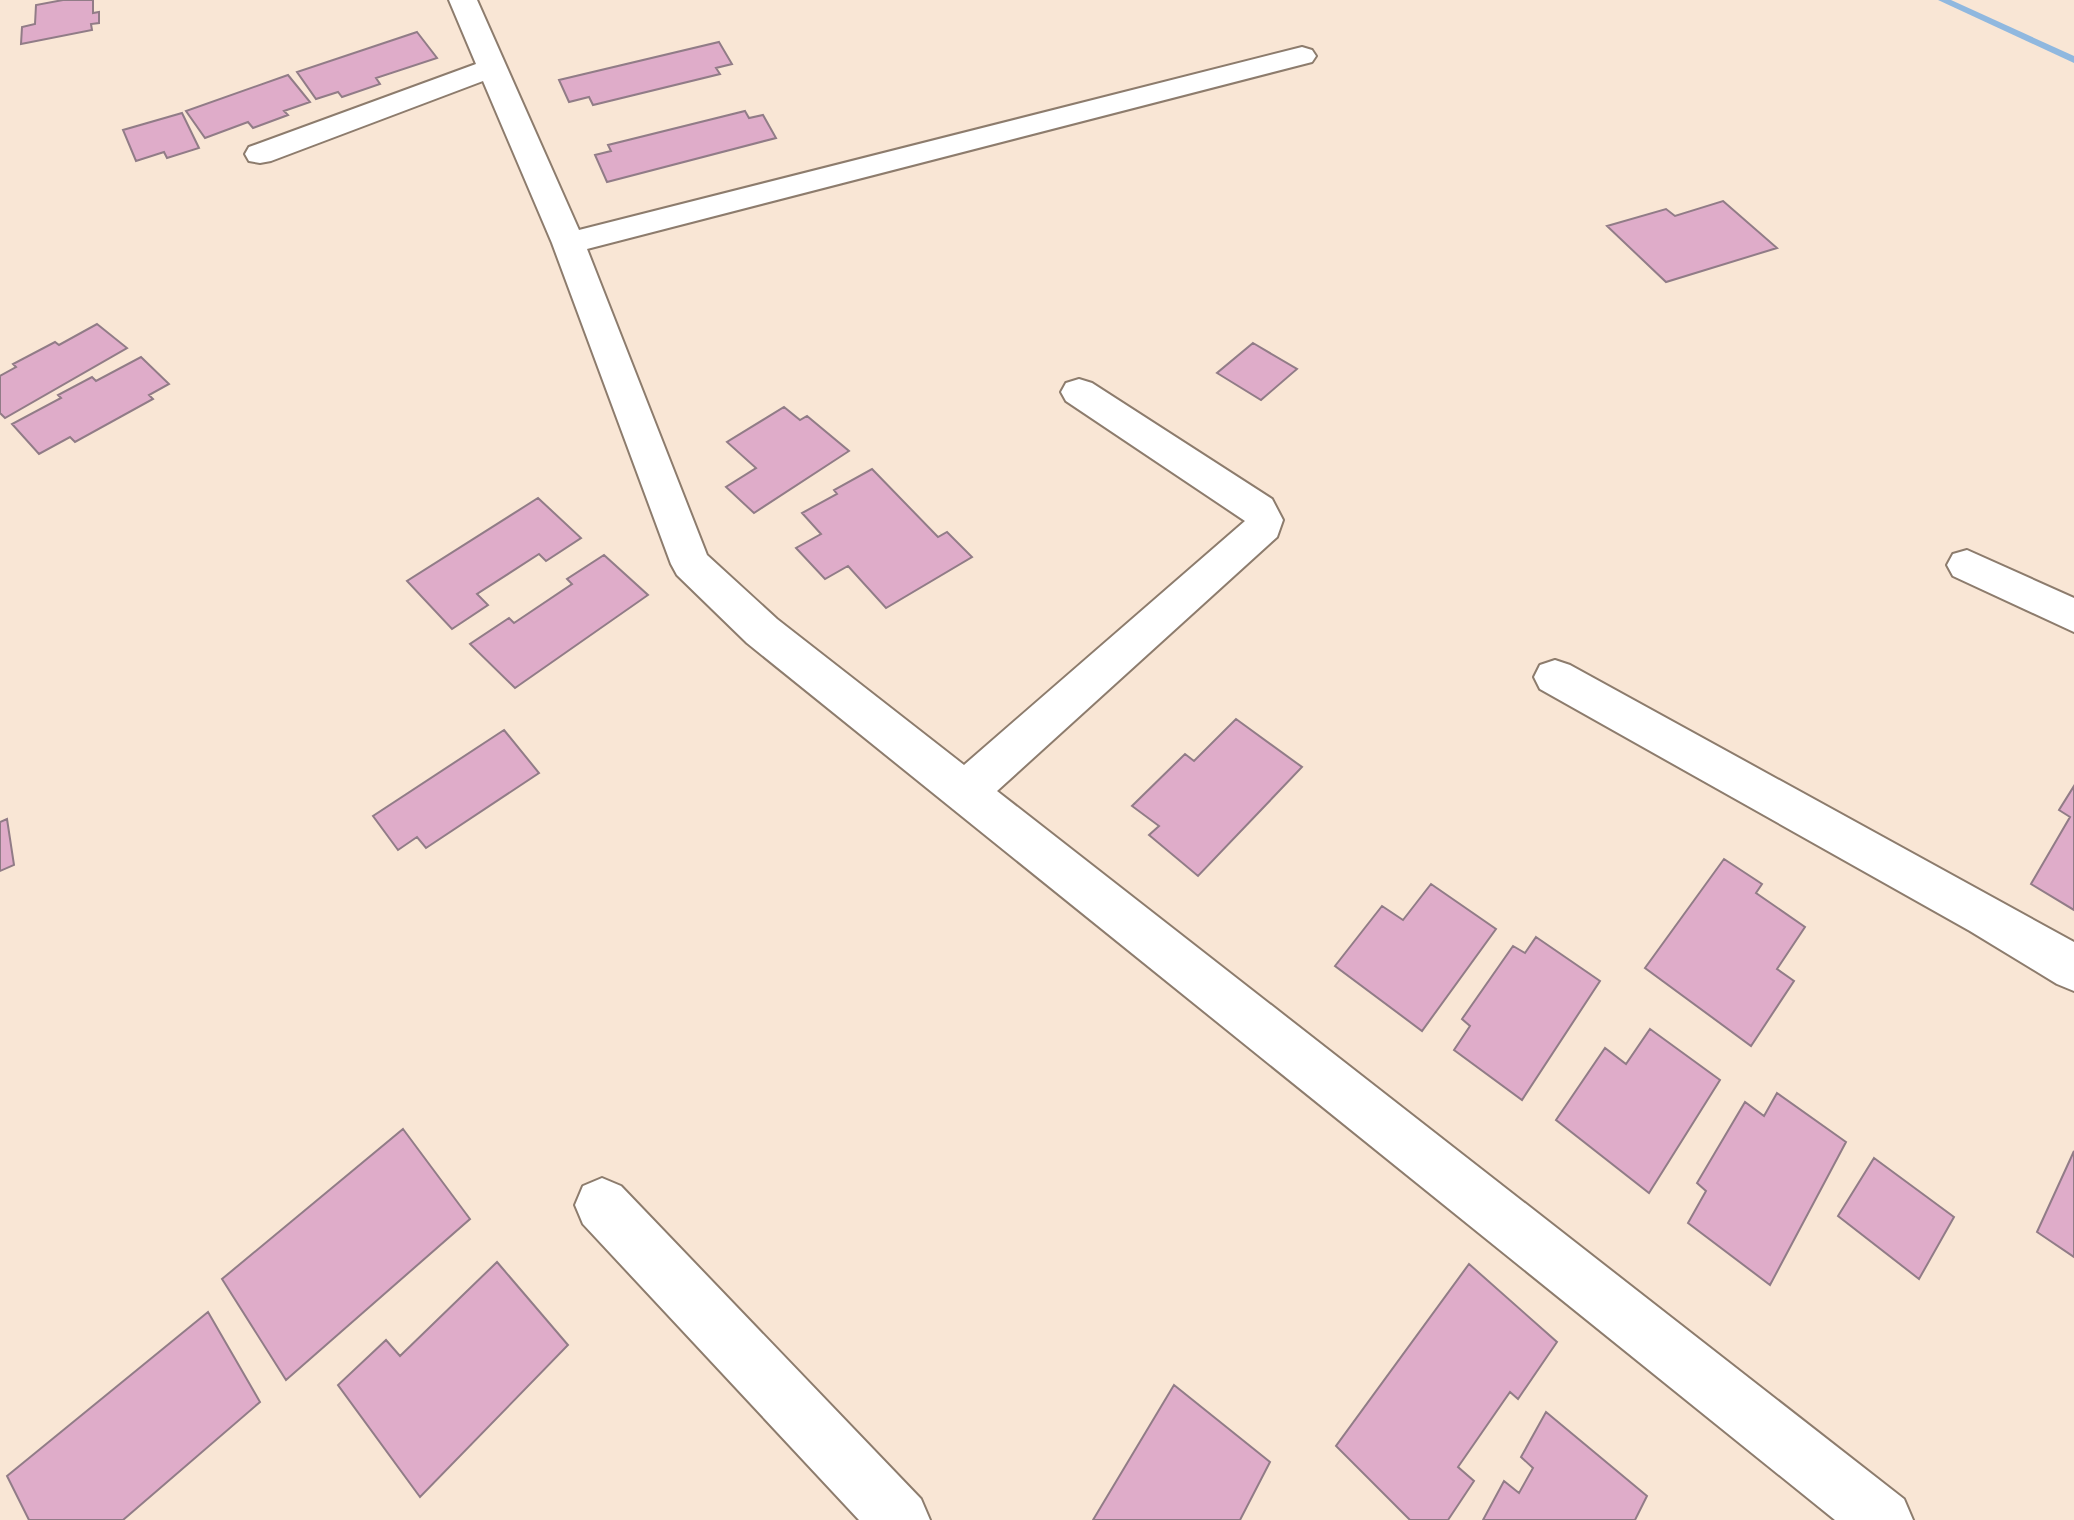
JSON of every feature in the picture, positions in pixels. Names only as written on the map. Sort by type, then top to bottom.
[{"type":"street","points":[[463,0],[568,243],[691,564],[762,631],[1883,1520]]},
{"type":"street","points":[[568,243],[1302,56]]},
{"type":"street","points":[[260,154],[494,67]]},
{"type":"street","points":[[965,792],[1263,527],[1264,520],[1258,509],[1079,392]]},
{"type":"street","points":[[1967,565],[2074,616]]},
{"type":"street","points":[[1555,677],[1987,916],[2074,968]]},
{"type":"street","points":[[602,1205],[900,1520]]},
{"type":"building","points":[[63,0],[93,0],[93,13],[99,12],[99,23],[91,24],[92,30],[21,44],[22,27],[35,24],[36,5]]},
{"type":"building","points":[[417,32],[437,58],[376,78],[380,84],[342,97],[338,92],[316,99],[297,72]]},
{"type":"building","points":[[719,42],[732,64],[716,68],[720,74],[593,105],[589,97],[569,102],[559,80]]},
{"type":"building","points":[[288,75],[310,102],[284,111],[288,115],[253,128],[248,122],[205,138],[186,111]]},
{"type":"building","points":[[745,111],[749,118],[763,115],[776,138],[607,182],[595,155],[611,151],[608,145]]},
{"type":"building","points":[[182,113],[199,148],[167,158],[164,152],[136,161],[123,130]]},
{"type":"building","points":[[1723,201],[1777,248],[1666,282],[1607,226],[1666,209],[1675,216]]},
{"type":"building","points":[[97,324],[127,348],[5,418],[0,413],[0,376],[16,367],[13,364],[55,342],[59,345]]},
{"type":"building","points":[[1253,343],[1297,369],[1261,400],[1217,373]]},
{"type":"building","points":[[141,357],[169,384],[149,395],[153,399],[75,442],[70,437],[39,454],[12,424],[61,398],[58,395],[92,377],[96,381]]},
{"type":"building","points":[[784,407],[800,420],[807,416],[849,451],[754,513],[726,487],[756,468],[727,442]]},
{"type":"building","points":[[872,469],[938,537],[947,532],[972,557],[886,608],[848,566],[825,579],[796,548],[821,534],[802,513],[837,494],[834,490]]},
{"type":"building","points":[[538,498],[581,538],[546,561],[539,554],[477,594],[488,605],[452,629],[407,581]]},
{"type":"building","points":[[604,555],[648,595],[515,688],[470,644],[509,618],[514,623],[572,584],[567,579]]},
{"type":"building","points":[[1236,719],[1302,767],[1198,876],[1149,835],[1159,826],[1132,806],[1185,754],[1194,761]]},
{"type":"building","points":[[504,730],[539,773],[426,848],[417,837],[398,850],[373,816]]},
{"type":"building","points":[[2074,786],[2074,910],[2031,884],[2070,817],[2059,810]]},
{"type":"building","points":[[7,819],[14,865],[0,871],[0,822]]},
{"type":"building","points":[[1724,859],[1762,884],[1756,893],[1805,927],[1777,969],[1794,981],[1751,1046],[1645,968]]},
{"type":"building","points":[[1431,884],[1496,929],[1422,1031],[1335,966],[1382,906],[1403,920]]},
{"type":"building","points":[[1536,937],[1600,981],[1522,1100],[1454,1050],[1470,1026],[1462,1019],[1513,946],[1525,953]]},
{"type":"building","points":[[1650,1029],[1720,1080],[1649,1193],[1556,1120],[1605,1048],[1626,1064]]},
{"type":"building","points":[[1777,1093],[1846,1142],[1770,1285],[1688,1223],[1706,1191],[1697,1183],[1745,1102],[1764,1116]]},
{"type":"building","points":[[403,1129],[470,1219],[286,1380],[222,1279]]},
{"type":"building","points":[[2074,1151],[2074,1257],[2037,1232]]},
{"type":"building","points":[[1874,1158],[1954,1217],[1919,1279],[1838,1216]]},
{"type":"building","points":[[497,1262],[568,1345],[420,1497],[338,1385],[386,1340],[400,1356]]},
{"type":"building","points":[[1469,1264],[1557,1342],[1518,1399],[1510,1392],[1458,1467],[1474,1481],[1448,1520],[1410,1520],[1336,1446]]},
{"type":"building","points":[[208,1312],[260,1402],[123,1520],[29,1520],[7,1476]]},
{"type":"building","points":[[1174,1385],[1270,1462],[1240,1520],[1093,1520]]},
{"type":"building","points":[[1546,1412],[1647,1496],[1635,1520],[1483,1520],[1504,1481],[1519,1493],[1533,1468],[1521,1457]]},
{"type":"waterway","points":[[1943,0],[2074,60]]}]
